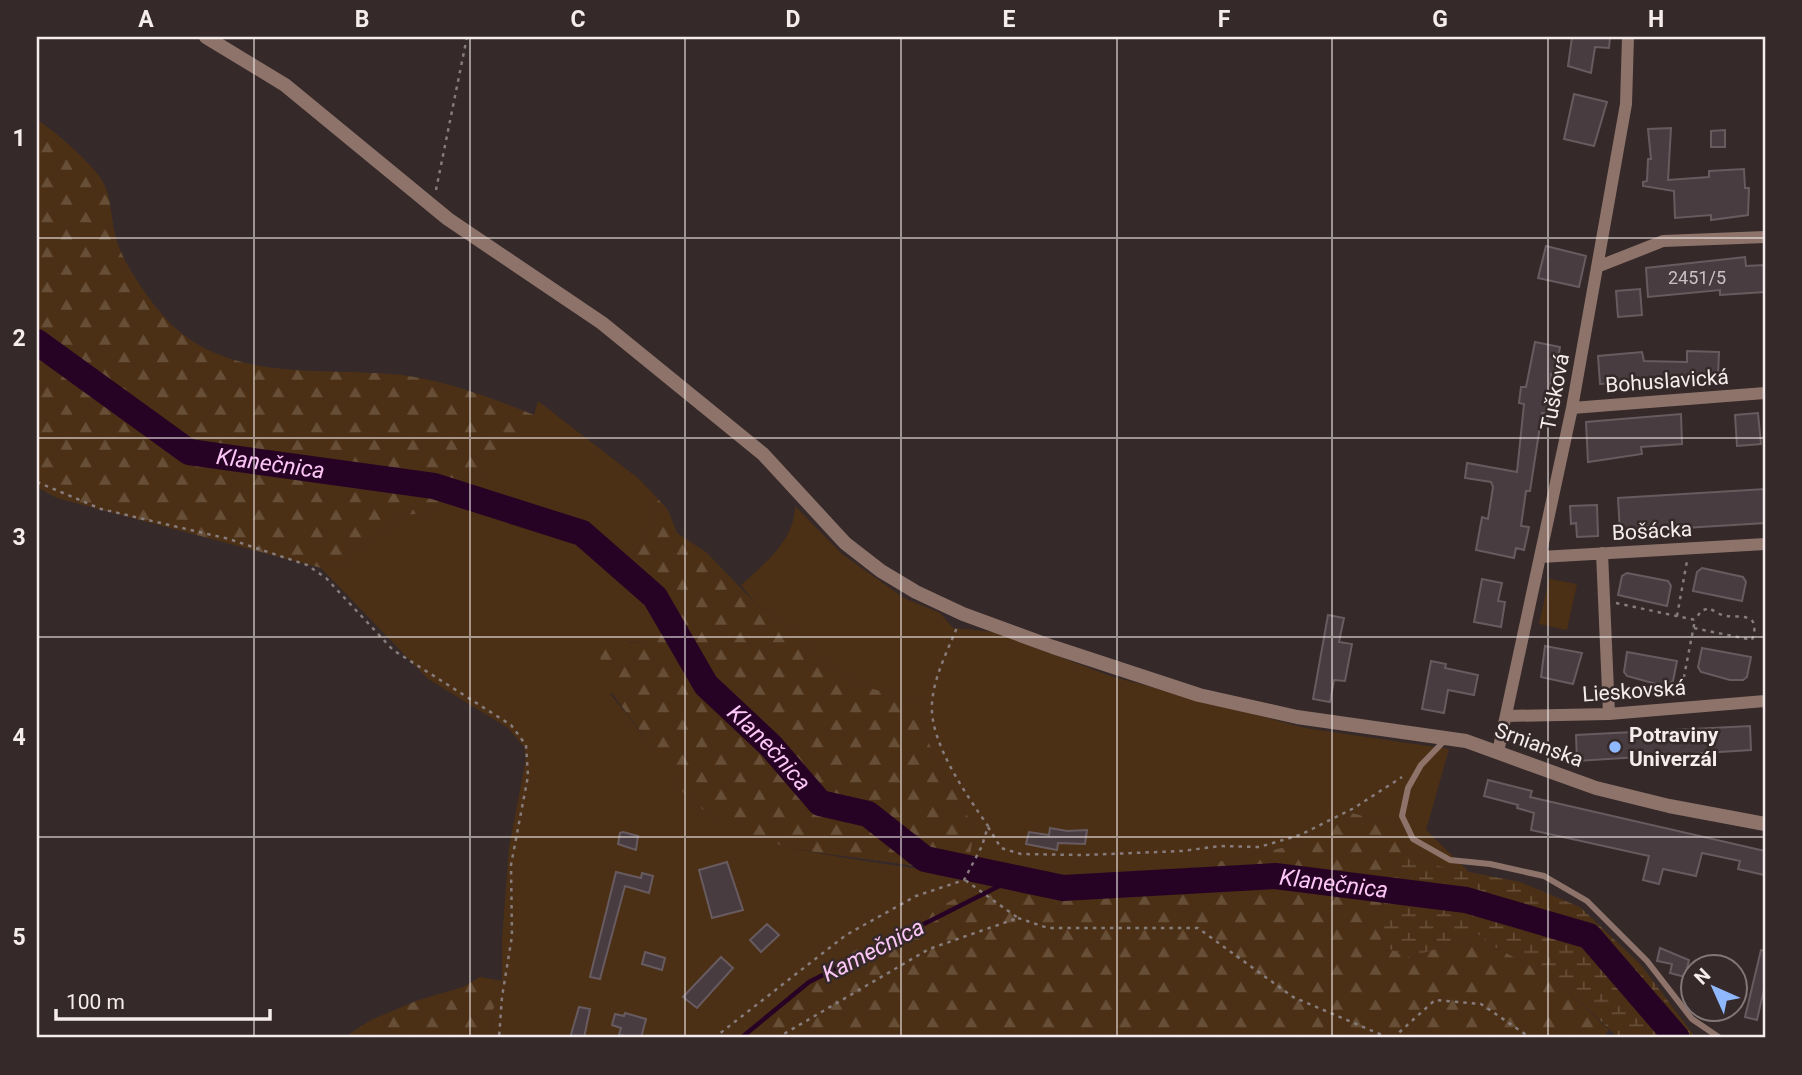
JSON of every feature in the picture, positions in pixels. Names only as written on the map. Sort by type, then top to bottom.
[{"type":"street","name":"Srnianska","points":[[206,37],[285,85],[431,206],[582,309],[739,432],[781,471],[830,528],[866,560],[898,582],[963,614],[1199,695],[1297,717],[1447,737],[1498,751],[1596,788],[1669,806],[1765,824]]},
{"type":"street","name":"Tušková","points":[[1498,751],[1572,408],[1626,104],[1628,37]]},
{"type":"street","points":[[1597,267],[1663,241],[1765,237]]},
{"type":"street","name":"Bohuslavická","points":[[1572,408],[1765,393]]},
{"type":"street","name":"Bošácka","points":[[1541,557],[1765,544]]},
{"type":"street","points":[[1602,554],[1609,714]]},
{"type":"street","name":"Lieskovská","points":[[1506,716],[1609,714],[1765,701]]},
{"type":"lane","points":[[1447,737],[1420,766],[1408,788],[1402,816],[1413,839],[1450,860],[1490,864],[1544,876],[1587,901],[1647,961],[1692,1019],[1720,1038]]},
{"type":"path","points":[[431,206],[467,37]]},
{"type":"path","points":[[37,482],[101,509],[229,539],[307,565],[326,578],[393,650],[511,725],[520,734],[526,745],[528,776],[511,864],[512,936],[502,997],[499,1038]]},
{"type":"path","points":[[1677,617],[1687,559]]},
{"type":"path","points":[[1611,602],[1695,620]]},
{"type":"path","points":[[1681,692],[1695,620],[1701,611],[1709,608],[1725,616],[1745,616],[1752,621],[1755,631],[1752,640],[1694,628]]},
{"type":"path","points":[[963,614],[938,675],[932,721],[962,788],[1001,848],[1021,854],[1084,855],[1182,851],[1220,846],[1259,847],[1300,835],[1354,808],[1420,766]]},
{"type":"path","points":[[714,1038],[846,935],[916,896],[964,880],[982,846],[988,827]]},
{"type":"path","points":[[964,880],[1018,918],[1048,928],[1198,928],[1293,998],[1391,1038],[1435,1000],[1481,1004],[1531,1038]]},
{"type":"path","points":[[777,1038],[929,949],[1018,918]]},
{"type":"green space","points":[[37,120],[74,150],[100,178],[109,198],[119,248],[132,272],[165,318],[197,344],[224,357],[282,369],[402,375],[452,386],[534,415],[524,438],[486,478],[460,482],[430,512],[399,516],[381,534],[349,551],[347,566],[321,568],[57,498],[37,487]]},
{"type":"green space","points":[[538,401],[639,479],[657,498],[645,539],[628,565],[625,583],[662,626],[647,642],[628,642],[611,695],[684,793],[710,814],[741,831],[813,852],[959,876],[974,829],[921,728],[925,703],[862,686],[814,656],[801,635],[757,605],[741,585],[769,559],[784,540],[794,518],[795,506],[842,554],[904,598],[940,613],[953,628],[994,632],[1110,676],[1305,728],[1449,749],[1426,830],[1469,872],[1438,866],[1403,847],[1395,825],[1352,813],[1286,847],[1194,867],[1125,878],[1035,875],[730,1038],[492,1038],[493,1010],[502,981],[502,939],[509,848],[526,758],[524,747],[508,728],[428,679],[321,568],[347,566],[349,551],[381,534],[399,516],[430,512],[460,482],[486,478],[534,415]]},
{"type":"green space","points":[[657,498],[668,510],[677,533],[707,553],[757,605],[801,635],[814,656],[862,686],[925,703],[921,728],[974,829],[970,856],[960,876],[909,865],[815,852],[758,838],[707,812],[678,786],[612,692],[600,659],[599,644],[647,642],[661,626],[625,583],[628,565],[645,539]]},
{"type":"green space","points":[[1549,579],[1577,584],[1567,630],[1539,624]]},
{"type":"green space","points":[[1352,813],[1395,825],[1403,847],[1382,907],[1409,958],[1478,934],[1493,946],[1555,979],[1609,1030],[1602,1038],[730,1038],[837,960],[966,893],[1035,875],[1125,878],[1194,867],[1286,847]]},
{"type":"green space","points":[[1403,847],[1438,866],[1520,882],[1580,907],[1640,964],[1680,1017],[1680,1023],[1685,1023],[1696,1038],[1619,1038],[1555,979],[1493,946],[1478,934],[1409,958],[1381,945],[1382,907]]},
{"type":"green space","points":[[480,977],[502,981],[493,1010],[492,1038],[343,1038],[371,1020],[416,1001],[463,987]]},
{"type":"building","points":[[1572,37],[1610,37],[1609,48],[1595,47],[1591,73],[1568,66]]},
{"type":"building","points":[[1574,94],[1607,102],[1594,146],[1564,139]]},
{"type":"building","points":[[1671,128],[1668,180],[1709,177],[1709,171],[1744,169],[1745,188],[1749,188],[1748,215],[1711,220],[1711,215],[1675,218],[1674,191],[1643,186],[1643,182],[1647,181],[1648,159],[1651,159],[1648,129]]},
{"type":"building","points":[[1725,130],[1725,147],[1711,147],[1711,131]]},
{"type":"building","points":[[1546,246],[1586,256],[1579,287],[1538,278]]},
{"type":"building","points":[[1745,257],[1746,266],[1765,265],[1765,292],[1720,295],[1720,290],[1648,297],[1646,268]]},
{"type":"building","points":[[1640,289],[1642,315],[1618,317],[1616,291]]},
{"type":"building","points":[[1535,342],[1560,347],[1555,375],[1551,374],[1548,413],[1542,413],[1530,491],[1526,491],[1521,526],[1529,527],[1524,550],[1516,548],[1514,558],[1476,550],[1482,517],[1488,519],[1493,487],[1491,482],[1465,478],[1467,463],[1517,472],[1524,404],[1519,403],[1521,387],[1526,387]]},
{"type":"building","points":[[1687,351],[1719,352],[1718,377],[1680,376],[1680,380],[1600,384],[1598,356],[1642,352],[1644,361],[1687,362]]},
{"type":"building","points":[[1758,413],[1761,444],[1737,446],[1735,415]]},
{"type":"building","points":[[1681,414],[1682,444],[1641,447],[1642,454],[1588,462],[1586,422]]},
{"type":"building","points":[[1765,489],[1765,523],[1620,532],[1618,498]]},
{"type":"building","points":[[1597,505],[1598,536],[1577,537],[1576,523],[1571,524],[1570,506]]},
{"type":"building","points":[[1702,568],[1743,577],[1746,582],[1742,601],[1693,591],[1697,572]]},
{"type":"building","points":[[1627,573],[1668,581],[1671,586],[1667,606],[1618,595],[1622,576]]},
{"type":"building","points":[[1482,579],[1502,583],[1498,601],[1505,602],[1501,627],[1474,622]]},
{"type":"building","points":[[1328,615],[1344,618],[1339,642],[1352,644],[1345,681],[1334,680],[1330,702],[1313,699]]},
{"type":"building","points":[[1545,646],[1582,653],[1573,684],[1541,677]]},
{"type":"building","points":[[1702,648],[1751,657],[1747,677],[1743,680],[1730,680],[1701,672],[1698,667]]},
{"type":"building","points":[[1627,652],[1677,661],[1673,681],[1656,684],[1627,676],[1624,672]]},
{"type":"building","points":[[1431,661],[1446,664],[1445,668],[1478,675],[1474,695],[1448,690],[1444,713],[1422,709]]},
{"type":"building","points":[[1750,726],[1751,750],[1577,761],[1576,735]]},
{"type":"building","points":[[1488,780],[1532,791],[1530,797],[1765,851],[1764,875],[1738,869],[1740,861],[1702,853],[1696,876],[1663,869],[1659,884],[1643,880],[1649,856],[1531,830],[1534,813],[1517,808],[1518,805],[1484,796]]},
{"type":"building","points":[[1050,828],[1087,830],[1085,844],[1058,843],[1057,850],[1026,844],[1029,832],[1049,835]]},
{"type":"building","points":[[620,833],[638,836],[636,850],[618,844]]},
{"type":"building","points":[[727,862],[743,910],[712,918],[699,870]]},
{"type":"building","points":[[616,872],[641,878],[642,873],[653,876],[649,893],[625,886],[600,979],[590,977]]},
{"type":"building","points":[[767,924],[779,935],[761,952],[750,940]]},
{"type":"building","points":[[1660,948],[1680,956],[1680,976],[1670,973],[1672,964],[1657,961]]},
{"type":"building","points":[[1761,950],[1765,951],[1765,985],[1757,1020],[1750,1018],[1750,996]]},
{"type":"building","points":[[645,952],[665,958],[662,970],[642,964]]},
{"type":"building","points":[[721,957],[733,968],[697,1008],[683,997]]},
{"type":"building","points":[[579,1007],[590,1009],[584,1038],[570,1038]]},
{"type":"building","points":[[625,1013],[646,1019],[641,1038],[619,1035],[621,1028],[612,1025],[615,1014],[624,1016]]},
{"type":"waterway","name":"Klanečnica","points":[[37,342],[189,452],[434,486],[582,533],[655,597],[706,685],[771,746],[820,803],[868,814],[925,859],[1063,888],[1275,876],[1466,900],[1589,936],[1677,1038]]},
{"type":"waterway","name":"Kamečnica","points":[[741,1038],[809,982],[1015,878]]},
{"type":"place","name":"Potraviny Univerzál","points":[[1615,747]]}]
